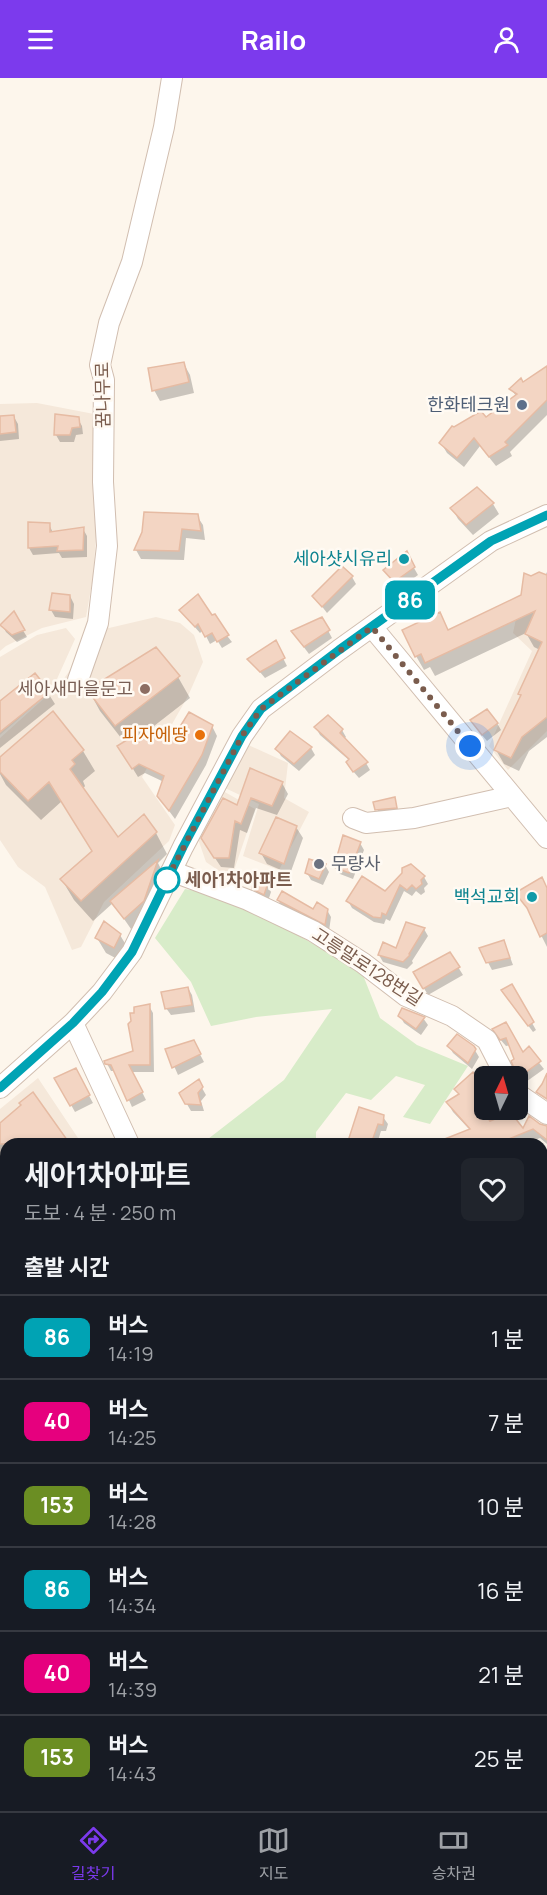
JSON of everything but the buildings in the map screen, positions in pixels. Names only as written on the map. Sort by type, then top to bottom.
[{"type":"street","name":"꿈나무로","points":[[78,680],[98,623],[106,546],[103,482],[105,380],[100,365],[109,322],[132,262],[164,127],[172,78]]},
{"type":"street","points":[[0,1088],[73,1023],[102,992],[132,952],[171,871],[242,736],[261,709],[491,541],[547,514]]},
{"type":"street","points":[[372,627],[547,838]]},
{"type":"street","points":[[353,818],[366,823],[414,819],[512,796]]},
{"type":"street","name":"고릉말로128번길","points":[[171,871],[248,900],[313,931],[363,963],[406,996],[452,1016],[487,1040],[500,1066]]},
{"type":"street","points":[[73,1023],[126,1138]]},
{"type":"street","points":[[528,1101],[547,1114]]},
{"type":"shaded area","points":[[37,403],[94,414],[94,439],[100,481],[93,577],[86,617],[42,628],[0,651],[0,404]]},
{"type":"shaded area","points":[[521,595],[547,606],[547,731],[508,770],[489,746],[532,651],[513,633]]},
{"type":"shaded area","name":"세아1차아파트","points":[[156,617],[180,623],[194,635],[203,662],[188,696],[142,777],[175,825],[169,841],[104,902],[81,947],[72,950],[45,887],[18,867],[0,840],[0,738],[59,685],[77,661],[92,621],[109,628]]},
{"type":"shaded area","points":[[66,628],[75,639],[52,690],[0,735],[0,657],[37,635]]},
{"type":"shaded area","points":[[246,744],[288,763],[284,798],[309,812],[279,870],[243,856],[259,804],[225,788]]},
{"type":"shaded area","points":[[223,791],[255,809],[231,879],[206,862],[198,839]]},
{"type":"shaded area","points":[[38,1078],[78,1138],[0,1138],[0,1109]]},
{"type":"green space","points":[[185,889],[226,896],[361,970],[380,1018],[417,1045],[468,1066],[430,1124],[403,1117],[425,1085],[396,1076],[371,1100],[346,1093],[316,1132],[316,1138],[209,1138],[284,1080],[332,1009],[256,1017],[211,1026],[191,982],[155,938]]},
{"type":"bus line","name":"86","points":[[0,1088],[73,1023],[102,992],[132,952],[193,828],[242,736],[261,709],[491,541],[547,515]]},
{"type":"place","name":"한화테크원","points":[[522,405]]},
{"type":"place","name":"세아샷시유리","points":[[404,559]]},
{"type":"place","name":"세아새마을문고","points":[[145,689]]},
{"type":"place","name":"피자에땅","points":[[200,735]]},
{"type":"place","name":"무량사","points":[[319,864]]},
{"type":"place","name":"세아1차아파트","points":[[167,880]]},
{"type":"place","name":"백석교회","points":[[532,897]]},
{"type":"route","points":[[167,880],[165,883],[242,736],[261,709],[372,627],[470,746]]}]
